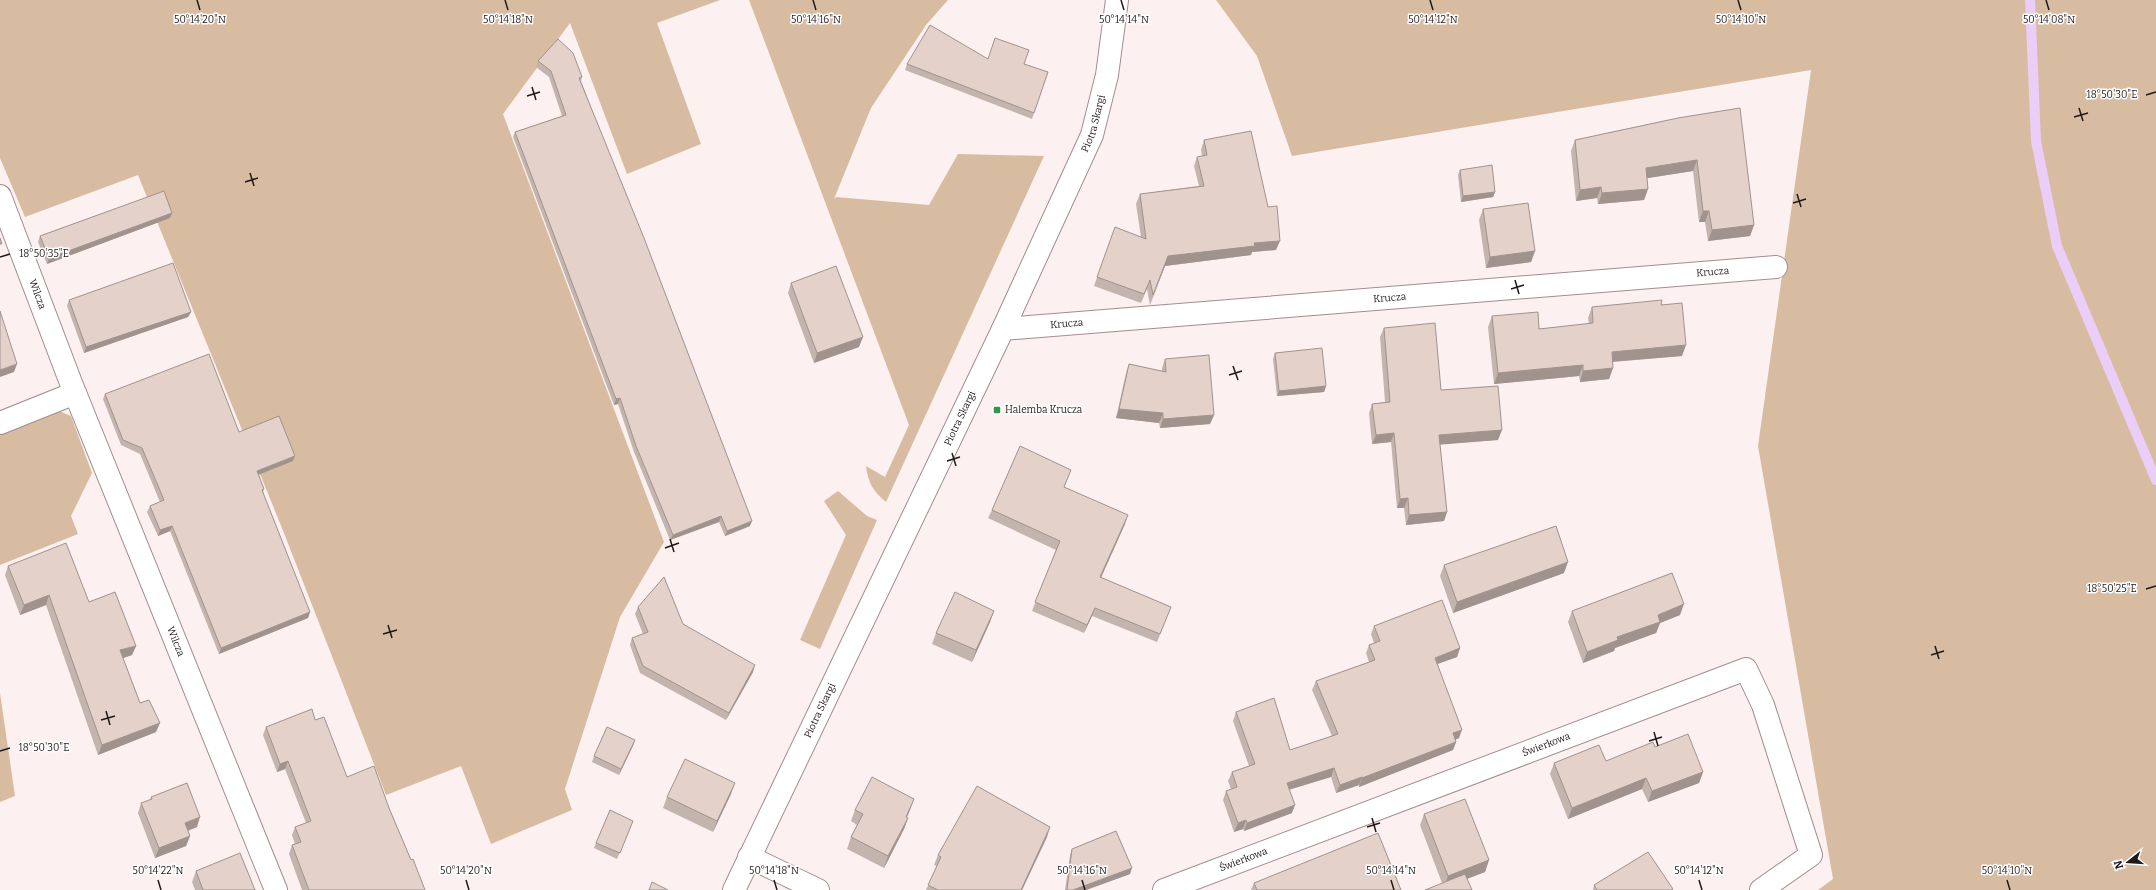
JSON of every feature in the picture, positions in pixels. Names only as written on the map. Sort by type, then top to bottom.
[{"type":"street","name":"Piotra Skargi","points":[[734,890],[1004,329],[1092,135],[1107,75],[1117,0]]},
{"type":"street","name":"Wilcza","points":[[0,196],[75,393],[276,890]]},
{"type":"street","name":"Krucza","points":[[1004,329],[1776,267]]},
{"type":"street","points":[[0,423],[75,393]]},
{"type":"street","name":"Świerkowa","points":[[1164,890],[1746,670],[1763,705],[1811,855],[1761,890]]},
{"type":"street","points":[[749,857],[818,890]]},
{"type":"shaded area","points":[[0,0],[720,0],[657,23],[701,144],[627,174],[570,23],[503,114],[664,542],[620,617],[565,789],[572,810],[491,844],[461,766],[386,795],[282,528],[138,175],[25,217],[0,158]]},
{"type":"shaded area","points":[[749,0],[948,0],[926,25],[871,108],[834,199],[836,197],[929,205],[958,154],[1044,156],[886,502],[872,486],[868,477],[866,466],[885,477],[909,425]]},
{"type":"shaded area","points":[[1216,0],[2156,0],[2156,890],[1818,890],[1833,879],[1758,446],[1811,70],[1292,156],[1257,56]]},
{"type":"shaded area","points":[[59,411],[71,416],[92,473],[71,516],[78,534],[0,565],[0,433]]},
{"type":"shaded area","points":[[838,491],[867,516],[877,520],[820,649],[800,640],[846,535],[824,501]]},
{"type":"shaded area","points":[[0,693],[15,796],[0,802]]},
{"type":"building","points":[[930,25],[988,59],[995,38],[1029,50],[1024,64],[1048,72],[1034,113],[907,64]]},
{"type":"building","points":[[558,39],[573,53],[582,77],[579,78],[644,238],[752,521],[727,531],[721,516],[673,535],[636,446],[620,398],[616,399],[515,132],[566,115],[551,71],[538,61]]},
{"type":"building","points":[[1740,108],[1754,225],[1712,230],[1709,211],[1703,211],[1697,160],[1646,168],[1648,189],[1602,193],[1601,187],[1580,190],[1575,140],[1678,118]]},
{"type":"building","points":[[1251,131],[1268,207],[1277,206],[1280,241],[1254,243],[1255,246],[1168,256],[1153,295],[1150,280],[1144,294],[1097,277],[1115,227],[1146,239],[1140,194],[1204,186],[1197,157],[1207,155],[1204,140]]},
{"type":"building","points":[[1492,165],[1495,192],[1463,196],[1460,170]]},
{"type":"building","points":[[164,191],[172,213],[49,258],[40,236]]},
{"type":"building","points":[[1528,203],[1535,251],[1490,257],[1483,209]]},
{"type":"building","points":[[173,263],[191,312],[86,347],[69,300]]},
{"type":"building","points":[[836,266],[863,337],[817,353],[791,283]]},
{"type":"building","points":[[1662,300],[1661,305],[1682,303],[1686,345],[1612,352],[1613,368],[1583,371],[1583,365],[1498,373],[1492,316],[1538,312],[1539,329],[1593,323],[1592,307]]},
{"type":"building","points":[[0,311],[17,364],[0,370]]},
{"type":"building","points":[[1435,323],[1441,390],[1498,386],[1502,430],[1439,435],[1447,512],[1409,515],[1408,498],[1400,499],[1394,433],[1376,435],[1372,404],[1390,402],[1384,328]]},
{"type":"building","points":[[1322,348],[1326,386],[1279,391],[1275,353]]},
{"type":"building","points":[[209,354],[239,432],[279,416],[295,456],[257,471],[264,489],[262,490],[310,612],[221,648],[172,526],[160,530],[150,506],[164,500],[142,448],[123,440],[105,394]]},
{"type":"building","points":[[1209,355],[1214,415],[1163,419],[1163,413],[1119,409],[1129,364],[1166,372],[1165,359]]},
{"type":"building","points":[[1020,446],[1071,470],[1064,487],[1128,515],[1100,577],[1171,607],[1160,634],[1095,608],[1087,625],[1035,602],[1060,541],[992,510]]},
{"type":"building","points":[[1556,526],[1568,562],[1457,602],[1444,565]]},
{"type":"building","points":[[66,543],[89,602],[115,592],[136,646],[120,650],[140,703],[149,700],[160,723],[102,745],[49,595],[24,605],[8,566]]},
{"type":"building","points":[[1672,573],[1684,604],[1658,615],[1660,622],[1617,637],[1618,640],[1587,652],[1572,611]]},
{"type":"building","points":[[664,577],[683,624],[755,665],[729,713],[643,666],[632,638],[648,632],[638,607]]},
{"type":"building","points":[[955,592],[994,611],[976,650],[936,633]]},
{"type":"building","points":[[1442,600],[1460,648],[1435,658],[1462,730],[1453,733],[1456,742],[1340,785],[1334,768],[1287,783],[1295,805],[1247,823],[1246,820],[1238,823],[1226,791],[1237,787],[1232,772],[1255,764],[1236,712],[1274,698],[1290,750],[1338,734],[1316,681],[1375,660],[1369,645],[1380,641],[1374,626]]},
{"type":"building","points":[[312,709],[315,720],[324,717],[347,777],[374,766],[389,808],[411,860],[413,859],[425,890],[309,890],[292,845],[301,842],[295,827],[311,821],[288,761],[280,764],[266,727]]},
{"type":"building","points":[[607,727],[635,740],[621,769],[594,756]]},
{"type":"building","points":[[1688,734],[1703,772],[1652,791],[1646,778],[1572,808],[1554,763],[1599,745],[1606,761],[1653,742],[1655,747]]},
{"type":"building","points":[[685,759],[735,783],[717,821],[667,797]]},
{"type":"building","points":[[872,777],[914,799],[906,817],[908,818],[888,856],[851,837],[863,814],[855,810]]},
{"type":"building","points":[[187,783],[200,817],[185,823],[190,836],[159,848],[141,803],[152,799],[151,797]]},
{"type":"building","points":[[977,786],[1050,827],[1021,890],[938,890],[928,885],[941,857],[938,855]]},
{"type":"building","points":[[1465,799],[1489,860],[1448,876],[1424,814]]},
{"type":"building","points":[[610,810],[633,821],[620,853],[596,843]]},
{"type":"building","points":[[1116,831],[1132,868],[1073,890],[1067,890],[1072,849]]},
{"type":"building","points":[[1378,833],[1401,890],[1257,890],[1254,883]]},
{"type":"building","points":[[1648,852],[1673,889],[1597,890],[1594,885]]},
{"type":"building","points":[[240,853],[255,890],[203,890],[196,871]]},
{"type":"building","points":[[1465,874],[1472,890],[1425,890]]},
{"type":"building","points":[[652,882],[668,890],[649,890]]},
{"type":"waterway","points":[[2030,0],[2036,141],[2057,246],[2156,480]]},
{"type":"place","name":"Halemba Krucza","points":[[997,410]]}]
